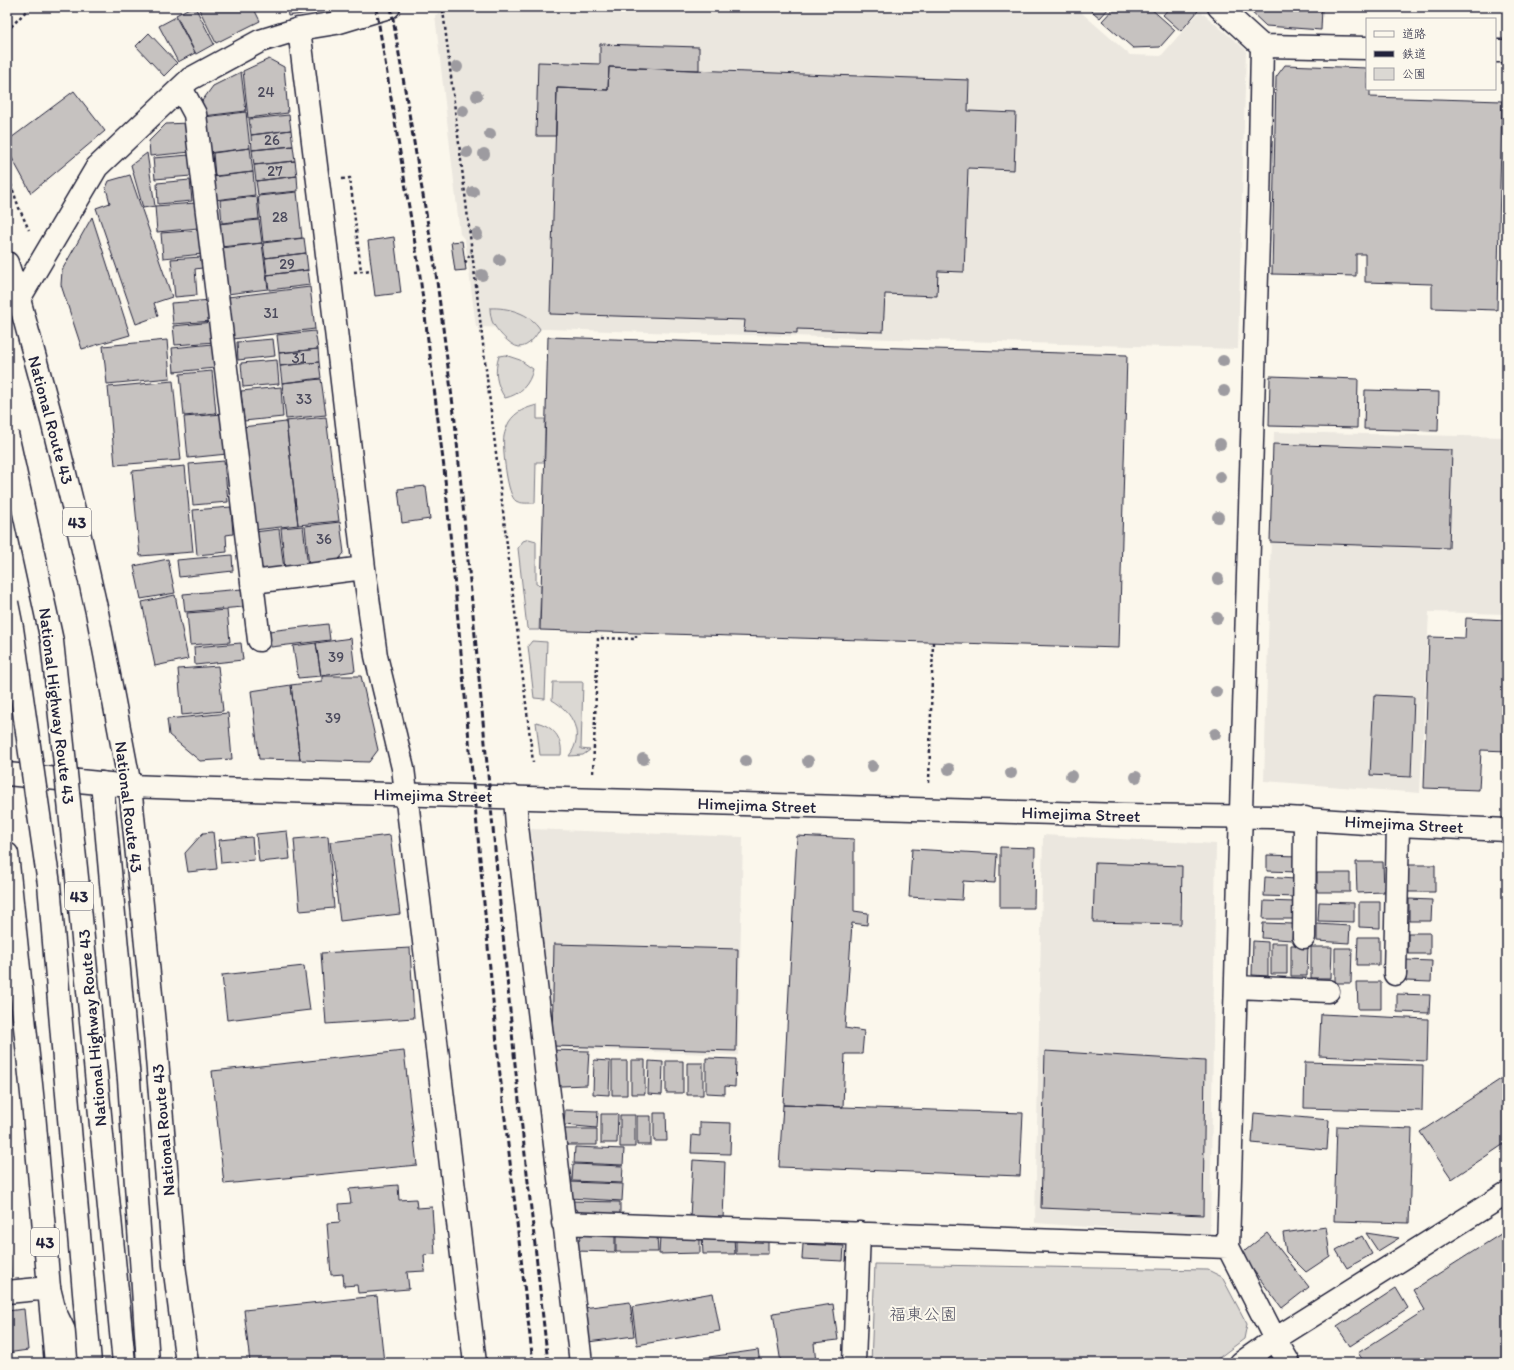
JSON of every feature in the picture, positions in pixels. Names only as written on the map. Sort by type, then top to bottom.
[{"type":"main road","points":[[19,299],[97,167],[190,79],[260,41],[299,29],[336,23],[389,7]]},
{"type":"main road","points":[[1219,7],[1262,46],[1366,48]]},
{"type":"main road","points":[[299,29],[376,656],[403,768],[407,794],[475,1363]]},
{"type":"main road","points":[[1262,46],[1228,1247],[1275,1339],[1289,1363]]},
{"type":"main road","points":[[1496,51],[1507,51]]},
{"type":"main road","points":[[181,88],[195,114],[259,640]]},
{"type":"main road","name":"National Route 43","points":[[7,263],[19,299],[74,510],[96,612],[130,786],[155,1034],[174,1265],[187,1363]]},
{"type":"main road","name":"National Highway Route 43","points":[[7,434],[52,641],[78,888],[124,1363]]},
{"type":"main road","points":[[253,582],[364,568]]},
{"type":"main road","name":"National Highway Route 43","points":[[7,603],[12,628],[49,884],[90,1363]]},
{"type":"main road","name":"Himejima Street","points":[[7,774],[130,786],[688,803],[1306,818],[1398,825],[1507,830]]},
{"type":"main road","points":[[102,783],[129,1080],[148,1363]]},
{"type":"main road","points":[[515,797],[517,826],[563,1223],[581,1363]]},
{"type":"main road","points":[[1304,937],[1306,818]]},
{"type":"main road","points":[[1396,974],[1398,825]]},
{"type":"main road","name":"43","points":[[7,854],[34,1113],[49,1288],[56,1312],[66,1334],[84,1363]]},
{"type":"main road","points":[[1236,987],[1328,991]]},
{"type":"main road","points":[[1241,1363],[1275,1339],[1507,1193]]},
{"type":"main road","points":[[563,1223],[1228,1247]]},
{"type":"main road","points":[[854,1363],[859,1233]]},
{"type":"main road","points":[[7,1292],[49,1288],[56,1363]]},
{"type":"path","points":[[7,31],[30,7]]},
{"type":"path","points":[[442,10],[533,762]]},
{"type":"path","points":[[7,173],[19,208],[44,257]]},
{"type":"path","points":[[318,181],[350,178],[361,271]]},
{"type":"path","points":[[465,263],[472,252]]},
{"type":"path","points":[[350,273],[372,270]]},
{"type":"path","points":[[593,774],[598,638],[636,639],[636,633]]},
{"type":"path","points":[[929,783],[933,642]]},
{"type":"shaded area","points":[[466,7],[1075,7],[1130,55],[1161,56],[1200,11],[1246,50],[1238,349],[476,327],[465,240],[460,234],[435,15]]},
{"type":"shaded area","points":[[1507,222],[1507,424],[1502,424]]},
{"type":"shaded area","points":[[1274,432],[1507,437],[1507,614],[1429,612],[1420,793],[1264,781]]},
{"type":"shaded area","points":[[531,829],[743,837],[738,1055],[549,1048]]},
{"type":"shaded area","points":[[1043,835],[1216,844],[1210,1236],[1035,1223]]},
{"type":"green space","points":[[490,308],[518,312],[536,323],[540,329],[529,343],[523,347],[515,346],[503,337],[496,328],[492,321]]},
{"type":"green space","points":[[505,355],[520,360],[533,369],[532,374],[524,388],[510,397],[505,398],[498,383],[496,373],[499,356]]},
{"type":"green space","points":[[537,405],[537,419],[545,419],[544,462],[536,462],[535,503],[520,503],[516,501],[510,490],[505,460],[504,436],[509,422],[515,415],[525,409]]},
{"type":"green space","points":[[529,539],[536,541],[536,584],[541,585],[539,630],[529,630],[527,628],[518,548],[523,541]]},
{"type":"green space","points":[[532,641],[547,642],[545,699],[534,698],[528,646]]},
{"type":"green space","points":[[553,682],[583,682],[581,749],[590,750],[583,755],[569,756],[574,748],[576,732],[571,717],[552,700]]},
{"type":"green space","points":[[536,722],[547,726],[556,734],[560,743],[561,755],[540,755]]},
{"type":"green space","name":"福東公園","points":[[875,1264],[1208,1270],[1222,1277],[1247,1324],[1244,1339],[1212,1363],[871,1363]]},
{"type":"building","points":[[191,7],[195,7],[214,44],[196,54],[176,15]]},
{"type":"building","points":[[198,7],[253,7],[260,21],[216,43]]},
{"type":"building","points":[[285,7],[329,7],[330,10],[288,16]]},
{"type":"building","points":[[1087,7],[1110,7],[1100,18]]},
{"type":"building","points":[[1115,7],[1149,7],[1175,30],[1160,47],[1133,48],[1102,21]]},
{"type":"building","points":[[1170,7],[1194,7],[1198,11],[1181,31],[1163,15]]},
{"type":"building","points":[[1246,7],[1322,7],[1321,30],[1266,26]]},
{"type":"building","points":[[176,17],[195,53],[178,62],[159,26]]},
{"type":"building","points":[[149,33],[177,63],[164,76],[136,46]]},
{"type":"building","points":[[600,44],[699,47],[699,70],[609,67],[608,90],[557,88],[556,136],[536,136],[538,62],[600,64]]},
{"type":"building","points":[[269,59],[284,67],[288,113],[248,118],[243,71]]},
{"type":"building","points":[[1285,65],[1366,68],[1366,90],[1370,90],[1370,97],[1502,101],[1497,310],[1432,308],[1432,284],[1365,282],[1365,254],[1356,254],[1356,276],[1272,274],[1276,77]]},
{"type":"building","points":[[609,67],[969,80],[968,111],[1016,113],[1014,170],[968,168],[964,272],[938,271],[937,296],[885,294],[883,332],[797,329],[797,333],[744,331],[745,320],[550,314],[557,88],[608,90]]},
{"type":"building","points":[[241,72],[246,111],[204,116],[202,101],[213,86]]},
{"type":"building","points":[[74,91],[105,131],[31,193],[7,149],[7,141]]},
{"type":"building","points":[[246,112],[250,148],[208,153],[204,117]]},
{"type":"building","points":[[289,115],[291,130],[251,135],[249,119]]},
{"type":"building","points":[[188,123],[191,152],[150,156],[149,141],[166,124]]},
{"type":"building","points":[[291,130],[293,146],[252,150],[251,135]]},
{"type":"building","points":[[293,146],[295,161],[254,165],[252,150]]},
{"type":"building","points":[[250,148],[253,172],[215,176],[213,153]]},
{"type":"building","points":[[147,153],[155,206],[143,208],[131,165]]},
{"type":"building","points":[[189,155],[191,176],[155,179],[153,158]]},
{"type":"building","points":[[295,161],[297,176],[256,181],[254,165]]},
{"type":"building","points":[[253,172],[255,195],[215,200],[212,177]]},
{"type":"building","points":[[130,175],[172,297],[154,303],[158,316],[136,324],[96,208],[110,203],[106,188],[109,181]]},
{"type":"building","points":[[297,176],[298,191],[258,195],[256,181]]},
{"type":"building","points":[[190,180],[192,201],[158,204],[157,183]]},
{"type":"building","points":[[297,192],[302,238],[263,242],[258,196]]},
{"type":"building","points":[[257,196],[259,219],[222,223],[220,200]]},
{"type":"building","points":[[196,203],[198,228],[157,232],[155,206]]},
{"type":"building","points":[[92,217],[130,335],[82,349],[61,285],[62,270]]},
{"type":"building","points":[[259,220],[262,243],[220,247],[218,224]]},
{"type":"building","points":[[201,230],[203,254],[163,258],[161,233]]},
{"type":"building","points":[[394,237],[401,293],[375,296],[368,241]]},
{"type":"building","points":[[304,238],[306,253],[265,258],[263,243]]},
{"type":"building","points":[[462,241],[466,270],[455,271],[451,242]]},
{"type":"building","points":[[262,243],[268,289],[227,294],[221,248]]},
{"type":"building","points":[[306,253],[308,270],[267,275],[265,258]]},
{"type":"building","points":[[201,257],[202,268],[195,269],[197,295],[175,297],[171,259]]},
{"type":"building","points":[[308,270],[310,285],[269,290],[267,275]]},
{"type":"building","points":[[310,287],[315,329],[233,339],[228,297]]},
{"type":"building","points":[[212,300],[213,321],[173,324],[171,303]]},
{"type":"building","points":[[213,322],[215,342],[175,345],[173,326]]},
{"type":"building","points":[[315,331],[318,349],[279,353],[277,335]]},
{"type":"building","points":[[548,337],[1127,355],[1119,648],[540,630]]},
{"type":"building","points":[[273,339],[275,356],[238,360],[237,342]]},
{"type":"building","points":[[167,340],[170,378],[107,384],[103,346]]},
{"type":"building","points":[[213,344],[215,368],[174,372],[172,348]]},
{"type":"building","points":[[318,349],[319,362],[280,366],[279,353]]},
{"type":"building","points":[[277,360],[279,384],[243,387],[241,363]]},
{"type":"building","points":[[319,362],[321,378],[282,383],[280,366]]},
{"type":"building","points":[[212,371],[216,413],[184,416],[180,374]]},
{"type":"building","points":[[1270,376],[1358,379],[1357,428],[1269,426]]},
{"type":"building","points":[[321,379],[326,415],[286,419],[282,383]]},
{"type":"building","points":[[173,381],[181,460],[115,465],[108,387]]},
{"type":"building","points":[[281,387],[283,417],[244,421],[241,391]]},
{"type":"building","points":[[1365,390],[1439,392],[1438,431],[1364,429]]},
{"type":"building","points":[[223,414],[227,454],[188,458],[184,417]]},
{"type":"building","points":[[326,417],[339,521],[298,525],[286,421]]},
{"type":"building","points":[[286,422],[298,525],[254,530],[242,427]]},
{"type":"building","points":[[1273,444],[1452,450],[1449,548],[1270,542]]},
{"type":"building","points":[[224,461],[228,502],[193,505],[189,464]]},
{"type":"building","points":[[185,466],[193,552],[140,556],[132,471]]},
{"type":"building","points":[[426,486],[430,519],[402,523],[398,489]]},
{"type":"building","points":[[231,507],[233,534],[226,535],[227,552],[197,555],[193,510]]},
{"type":"building","points":[[340,522],[344,553],[335,564],[309,567],[305,526]]},
{"type":"building","points":[[303,526],[308,567],[285,570],[281,528]]},
{"type":"building","points":[[279,529],[284,569],[267,571],[259,565],[255,532]]},
{"type":"building","points":[[232,555],[233,571],[179,577],[177,560]]},
{"type":"building","points":[[168,559],[175,593],[141,599],[134,566]]},
{"type":"building","points":[[242,589],[243,607],[185,612],[183,594]]},
{"type":"building","points":[[175,595],[188,659],[155,666],[142,602]]},
{"type":"building","points":[[227,610],[230,642],[190,645],[187,613]]},
{"type":"building","points":[[1466,618],[1507,620],[1507,751],[1481,750],[1479,790],[1424,788],[1429,637],[1465,638]]},
{"type":"building","points":[[328,624],[330,640],[271,647],[269,631]]},
{"type":"building","points":[[351,638],[355,671],[321,676],[316,643]]},
{"type":"building","points":[[241,643],[243,660],[195,665],[194,647]]},
{"type":"building","points":[[316,643],[321,676],[298,678],[293,646]]},
{"type":"building","points":[[218,666],[223,711],[182,715],[178,669]]},
{"type":"building","points":[[322,676],[361,676],[378,750],[369,762],[300,760],[291,685],[322,681]]},
{"type":"building","points":[[291,685],[300,760],[259,759],[251,691]]},
{"type":"building","points":[[1374,695],[1414,697],[1411,777],[1370,775]]},
{"type":"building","points":[[228,713],[232,759],[200,761],[169,735],[167,719]]},
{"type":"building","points":[[287,831],[290,859],[259,862],[256,834]]},
{"type":"building","points":[[213,832],[217,869],[188,872],[185,853],[203,833]]},
{"type":"building","points":[[390,835],[400,914],[340,921],[330,842]]},
{"type":"building","points":[[328,836],[334,908],[300,911],[294,839]]},
{"type":"building","points":[[797,836],[854,839],[854,911],[868,913],[867,925],[852,923],[845,1028],[864,1031],[862,1054],[845,1054],[843,1107],[783,1105]]},
{"type":"building","points":[[252,837],[254,860],[221,863],[219,840]]},
{"type":"building","points":[[1000,847],[1035,848],[1034,908],[1000,908]]},
{"type":"building","points":[[912,849],[997,854],[995,883],[963,881],[962,900],[909,897]]},
{"type":"building","points":[[1267,855],[1298,856],[1298,872],[1267,871]]},
{"type":"building","points":[[1356,862],[1383,862],[1384,892],[1357,893]]},
{"type":"building","points":[[1095,863],[1182,866],[1181,924],[1093,922]]},
{"type":"building","points":[[1404,865],[1435,865],[1435,892],[1404,892]]},
{"type":"building","points":[[1317,873],[1350,873],[1350,892],[1317,892]]},
{"type":"building","points":[[1265,877],[1295,879],[1295,897],[1264,896]]},
{"type":"building","points":[[1409,899],[1432,900],[1431,921],[1409,921]]},
{"type":"building","points":[[1264,901],[1295,902],[1295,919],[1263,919]]},
{"type":"building","points":[[1319,902],[1354,903],[1354,922],[1318,921]]},
{"type":"building","points":[[1359,902],[1380,902],[1380,928],[1359,927]]},
{"type":"building","points":[[1263,923],[1293,924],[1292,940],[1262,938]]},
{"type":"building","points":[[1317,924],[1350,926],[1349,943],[1317,941]]},
{"type":"building","points":[[1408,933],[1430,933],[1430,954],[1408,954]]},
{"type":"building","points":[[1358,937],[1379,937],[1379,965],[1357,965]]},
{"type":"building","points":[[1253,941],[1268,942],[1268,976],[1252,975]]},
{"type":"building","points":[[1271,943],[1287,943],[1287,974],[1271,974]]},
{"type":"building","points":[[554,944],[738,949],[736,1051],[552,1046]]},
{"type":"building","points":[[1291,945],[1308,945],[1307,976],[1291,976]]},
{"type":"building","points":[[1311,947],[1332,947],[1331,978],[1311,978]]},
{"type":"building","points":[[410,948],[414,1018],[326,1024],[321,953]]},
{"type":"building","points":[[1335,948],[1352,948],[1351,983],[1335,983]]},
{"type":"building","points":[[1406,960],[1432,961],[1431,982],[1406,981]]},
{"type":"building","points":[[304,966],[310,1010],[227,1020],[222,975]]},
{"type":"building","points":[[1357,982],[1381,982],[1381,1009],[1358,1009]]},
{"type":"building","points":[[1397,994],[1430,995],[1429,1013],[1397,1012]]},
{"type":"building","points":[[1321,1014],[1428,1019],[1427,1061],[1319,1056]]},
{"type":"building","points":[[550,1050],[589,1051],[587,1085],[561,1086],[551,1076]]},
{"type":"building","points":[[404,1051],[417,1165],[224,1184],[212,1071]]},
{"type":"building","points":[[1045,1051],[1205,1061],[1203,1215],[1041,1208]]},
{"type":"building","points":[[706,1058],[736,1059],[735,1087],[725,1086],[725,1094],[706,1093]]},
{"type":"building","points":[[594,1060],[610,1061],[609,1095],[593,1094]]},
{"type":"building","points":[[631,1060],[645,1060],[645,1094],[631,1094]]},
{"type":"building","points":[[612,1061],[627,1061],[627,1095],[612,1095]]},
{"type":"building","points":[[649,1061],[663,1062],[662,1095],[648,1094]]},
{"type":"building","points":[[666,1061],[683,1061],[683,1093],[666,1093]]},
{"type":"building","points":[[1305,1062],[1423,1065],[1422,1111],[1304,1108]]},
{"type":"building","points":[[687,1063],[703,1063],[703,1095],[687,1095]]},
{"type":"building","points":[[1507,1075],[1507,1142],[1452,1179],[1420,1132]]},
{"type":"building","points":[[783,1105],[1023,1113],[1020,1176],[779,1167]]},
{"type":"building","points":[[565,1110],[598,1111],[597,1128],[564,1125]]},
{"type":"building","points":[[654,1113],[666,1113],[667,1141],[654,1141]]},
{"type":"building","points":[[1254,1113],[1329,1120],[1327,1150],[1252,1143]]},
{"type":"building","points":[[601,1114],[618,1114],[617,1143],[601,1143]]},
{"type":"building","points":[[620,1115],[635,1115],[635,1147],[620,1147]]},
{"type":"building","points":[[637,1116],[651,1116],[651,1145],[637,1145]]},
{"type":"building","points":[[700,1122],[731,1123],[730,1154],[691,1153],[692,1135],[700,1136]]},
{"type":"building","points":[[1337,1126],[1412,1129],[1409,1223],[1334,1221]]},
{"type":"building","points":[[560,1129],[597,1129],[597,1145],[560,1145]]},
{"type":"building","points":[[575,1147],[624,1149],[623,1165],[574,1163]]},
{"type":"building","points":[[693,1160],[725,1162],[723,1220],[690,1218]]},
{"type":"building","points":[[573,1164],[623,1166],[622,1183],[572,1181]]},
{"type":"building","points":[[570,1182],[623,1184],[622,1201],[569,1198]]},
{"type":"building","points":[[398,1185],[399,1200],[416,1199],[417,1208],[432,1207],[435,1254],[424,1255],[425,1271],[407,1272],[409,1289],[358,1293],[357,1285],[344,1286],[343,1274],[331,1275],[327,1223],[340,1222],[339,1204],[351,1203],[349,1189]]},
{"type":"building","points":[[571,1201],[620,1202],[620,1217],[585,1216],[571,1206]]},
{"type":"building","points":[[1326,1227],[1330,1256],[1306,1272],[1286,1252],[1283,1233]]},
{"type":"building","points":[[1507,1230],[1507,1363],[1365,1363],[1358,1353],[1425,1310],[1413,1290]]},
{"type":"building","points":[[1267,1233],[1309,1287],[1282,1308],[1241,1254]]},
{"type":"building","points":[[1366,1233],[1399,1238],[1378,1251]]},
{"type":"building","points":[[582,1234],[615,1234],[615,1252],[576,1251],[576,1246]]},
{"type":"building","points":[[616,1235],[657,1235],[658,1252],[616,1252]]},
{"type":"building","points":[[660,1235],[700,1236],[700,1253],[659,1254]]},
{"type":"building","points":[[702,1236],[734,1237],[735,1254],[703,1254]]},
{"type":"building","points":[[1362,1236],[1372,1254],[1347,1268],[1336,1250]]},
{"type":"building","points":[[736,1237],[768,1238],[768,1254],[736,1254]]},
{"type":"building","points":[[8,1244],[11,1277],[7,1277]]},
{"type":"building","points":[[803,1244],[844,1246],[843,1261],[802,1259]]},
{"type":"building","points":[[1396,1288],[1408,1308],[1350,1346],[1337,1327]]},
{"type":"building","points":[[713,1293],[720,1331],[637,1345],[632,1307]]},
{"type":"building","points":[[377,1296],[384,1363],[250,1363],[244,1310]]},
{"type":"building","points":[[630,1302],[634,1336],[588,1342],[583,1308]]},
{"type":"building","points":[[833,1304],[838,1340],[814,1343],[816,1363],[781,1363],[773,1313]]},
{"type":"building","points":[[24,1309],[28,1350],[7,1353],[7,1311]]},
{"type":"building","points":[[758,1350],[760,1363],[667,1363]]},
{"type":"railway","points":[[376,7],[419,268],[444,468],[499,1066],[533,1363]]},
{"type":"railway","points":[[391,7],[435,266],[455,421],[515,1064],[548,1363]]}]
